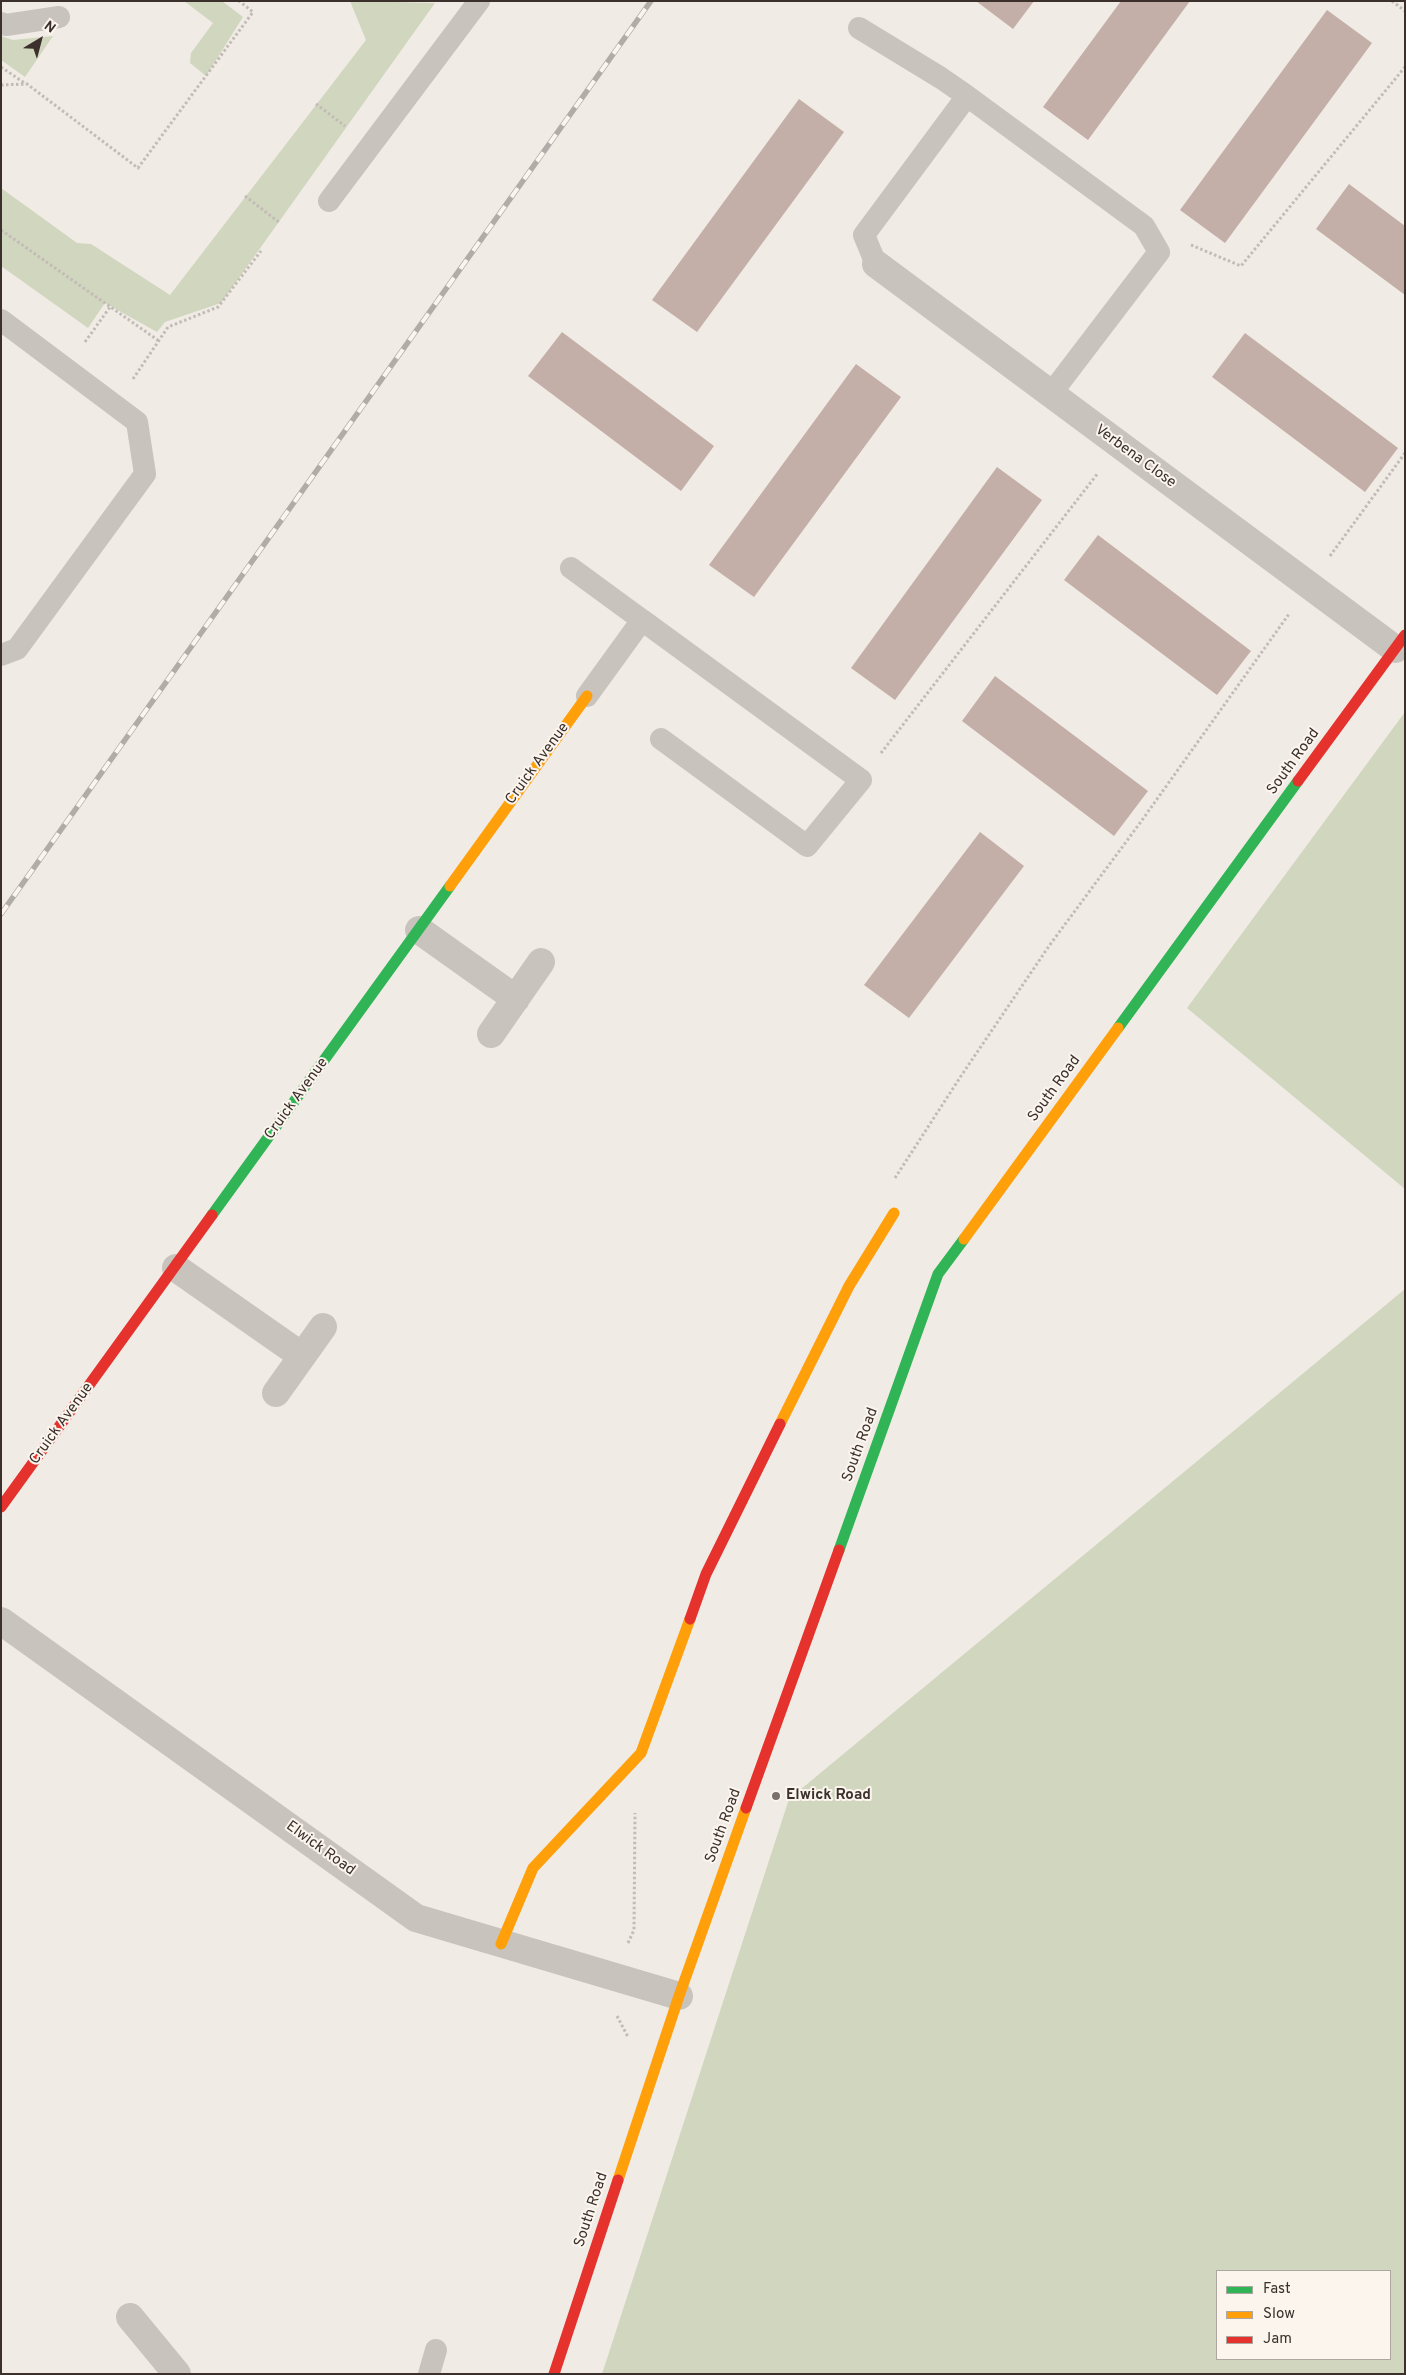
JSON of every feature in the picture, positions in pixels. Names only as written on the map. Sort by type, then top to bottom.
[{"type":"main road","name":"South Road","points":[[554,2374],[679,1996],[938,1274],[1400,642]]},
{"type":"main road","name":"Cruick Avenue","points":[[1,1507],[176,1268],[587,696]]},
{"type":"main road","points":[[501,1944],[533,1868],[641,1754],[706,1574],[849,1286],[894,1213]]},
{"type":"street","name":"Verbena Close","points":[[876,264],[1308,586],[1400,642]]},
{"type":"street","points":[[419,930],[516,998]]},
{"type":"street","points":[[491,1034],[541,962]]},
{"type":"street","points":[[176,1268],[302,1356]]},
{"type":"street","points":[[276,1393],[322,1327]]},
{"type":"street","name":"Elwick Road","points":[[1,1621],[416,1918],[679,1996]]},
{"type":"street","points":[[130,2317],[177,2374]]},
{"type":"lane","points":[[329,201],[479,1]]},
{"type":"lane","points":[[1,23],[6,25],[59,17]]},
{"type":"lane","points":[[859,28],[967,96],[1144,226],[1159,252],[1050,395]]},
{"type":"lane","points":[[876,264],[864,235],[967,96]]},
{"type":"lane","points":[[1,320],[137,422],[145,474],[18,649],[1,655]]},
{"type":"lane","points":[[571,568],[861,780],[807,846],[661,739]]},
{"type":"lane","points":[[587,696],[642,620]]},
{"type":"lane","points":[[428,2374],[436,2350]]},
{"type":"path","points":[[1,67],[27,84],[138,168],[253,12],[239,1]]},
{"type":"path","points":[[1392,1],[1405,11]]},
{"type":"path","points":[[1144,226],[1241,266],[1405,67]]},
{"type":"path","points":[[1,86],[27,84]]},
{"type":"path","points":[[316,104],[348,128]]},
{"type":"path","points":[[245,196],[280,223]]},
{"type":"path","points":[[1,230],[159,342]]},
{"type":"path","points":[[131,381],[168,327],[218,307],[261,251]]},
{"type":"path","points":[[861,780],[1119,445]]},
{"type":"path","points":[[894,1213],[878,1204],[961,1076],[1050,946],[1140,824],[1308,586],[1405,453]]},
{"type":"path","points":[[627,2046],[628,2038],[608,1997],[613,1977],[634,1930],[635,1808]]},
{"type":"green space","points":[[184,1],[222,1],[243,17],[206,76],[190,63],[191,53],[213,23]]},
{"type":"green space","points":[[350,1],[435,3],[221,303],[165,322],[157,332],[105,303],[88,328],[1,266],[1,188],[77,243],[91,244],[170,295],[366,40]]},
{"type":"green space","points":[[1,36],[13,40],[53,36],[25,77],[1,60]]},
{"type":"green space","points":[[1405,712],[1405,1189],[1187,1008]]},
{"type":"green space","points":[[1405,1289],[1405,2374],[602,2374],[789,1799]]},
{"type":"building","points":[[976,1],[1034,1],[1013,29]]},
{"type":"building","points":[[1121,1],[1190,1],[1088,140],[1043,107]]},
{"type":"building","points":[[1327,10],[1372,43],[1225,243],[1180,210]]},
{"type":"building","points":[[799,99],[844,132],[697,332],[652,300]]},
{"type":"building","points":[[1349,184],[1405,226],[1405,295],[1316,229]]},
{"type":"building","points":[[562,332],[714,446],[681,491],[528,376]]},
{"type":"building","points":[[1245,333],[1398,448],[1365,492],[1212,377]]},
{"type":"building","points":[[856,364],[901,397],[754,597],[709,565]]},
{"type":"building","points":[[997,467],[1042,500],[895,700],[851,668]]},
{"type":"building","points":[[1098,535],[1251,651],[1217,695],[1064,580]]},
{"type":"building","points":[[995,676],[1148,791],[1114,836],[962,721]]},
{"type":"building","points":[[980,832],[1024,866],[909,1018],[864,985]]},
{"type":"railway","points":[[1,914],[651,1]]},
{"type":"traffic: fast","points":[[1118,1028],[1298,781]]},
{"type":"traffic: fast","points":[[212,1215],[450,886]]},
{"type":"traffic: fast","points":[[839,1550],[938,1274],[964,1239]]},
{"type":"traffic: slow","points":[[450,886],[587,696]]},
{"type":"traffic: slow","points":[[964,1239],[1118,1028]]},
{"type":"traffic: slow","points":[[780,1424],[849,1286],[894,1213]]},
{"type":"traffic: slow","points":[[501,1944],[533,1868],[641,1753],[690,1619]]},
{"type":"traffic: slow","points":[[618,2180],[679,1996],[746,1808]]},
{"type":"traffic: jam","points":[[1298,781],[1405,635]]},
{"type":"traffic: jam","points":[[1,1507],[212,1215]]},
{"type":"traffic: jam","points":[[690,1619],[706,1574],[780,1424]]},
{"type":"traffic: jam","points":[[746,1808],[839,1550]]},
{"type":"traffic: jam","points":[[554,2374],[618,2180]]},
{"type":"place","name":"Elwick Road","points":[[776,1796]]}]
